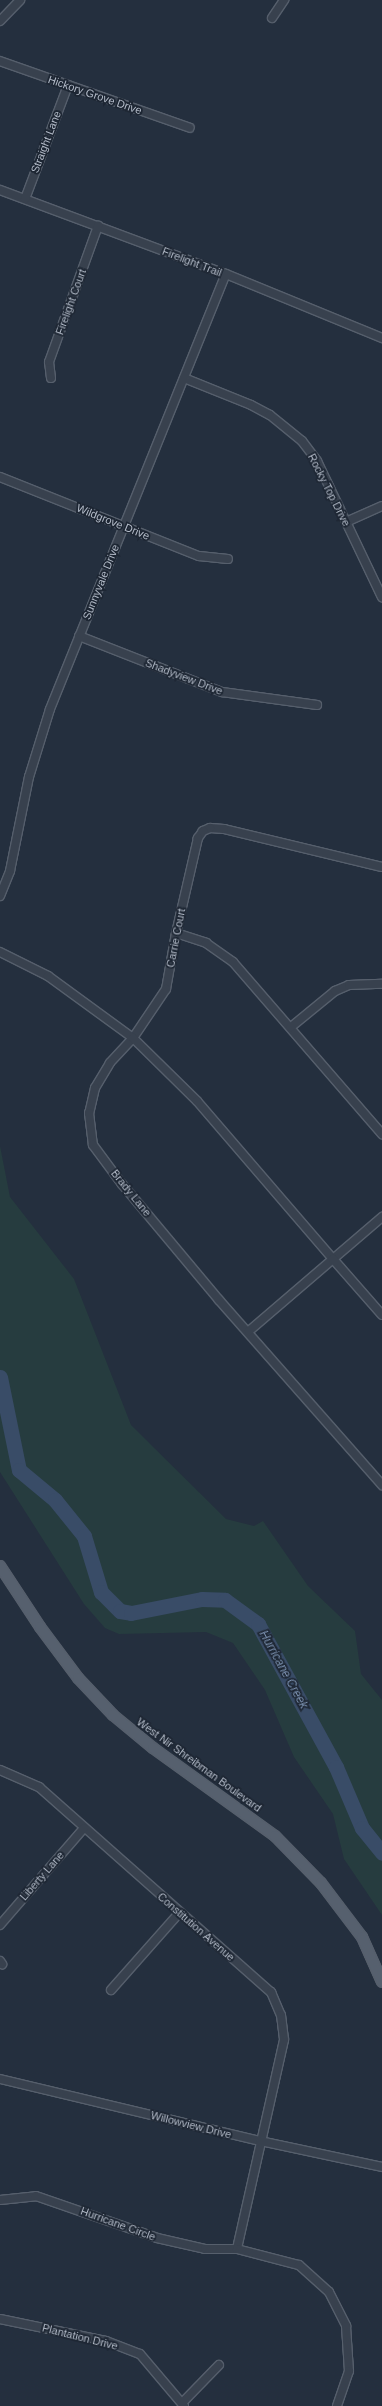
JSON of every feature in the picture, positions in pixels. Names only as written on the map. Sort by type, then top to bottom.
[{"type":"main road","name":"West Nir Shreibman Boulevard","points":[[1,1571],[78,1678],[113,1715],[153,1748],[275,1836],[321,1883],[362,1937],[382,1982]]},
{"type":"street","points":[[0,22],[20,0]]},
{"type":"street","points":[[272,18],[284,0]]},
{"type":"street","name":"Hickory Grove Drive","points":[[0,61],[190,128]]},
{"type":"street","name":"Straight Lane","points":[[25,198],[68,85]]},
{"type":"street","name":"Firelight Trail","points":[[0,190],[25,198],[226,274],[382,338]]},
{"type":"street","name":"Firelight Court","points":[[51,378],[49,362],[98,226]]},
{"type":"street","name":"Sunnyvale Drive","points":[[0,896],[10,871],[38,742],[123,526],[226,274]]},
{"type":"street","name":"Rocky Top Drive","points":[[184,378],[251,405],[286,426],[302,442],[317,461],[382,596]]},
{"type":"street","name":"Wildgrove Drive","points":[[0,477],[199,556],[228,559]]},
{"type":"street","points":[[346,522],[382,506]]},
{"type":"street","name":"Shadyview Drive","points":[[79,636],[222,692],[317,704]]},
{"type":"street","name":"Carrie Court","points":[[132,1038],[166,989],[176,933],[198,838],[203,831],[224,829],[382,867]]},
{"type":"street","points":[[176,933],[206,943],[233,962],[291,1027],[382,1134]]},
{"type":"street","points":[[0,952],[48,976],[132,1038],[197,1101],[382,1315]]},
{"type":"street","points":[[291,1027],[335,991],[349,985],[382,984]]},
{"type":"street","name":"Brady Lane","points":[[132,1038],[110,1062],[95,1088],[88,1113],[93,1145],[132,1196],[368,1472],[382,1485]]},
{"type":"street","points":[[249,1331],[382,1217]]},
{"type":"street","name":"Constitution Avenue","points":[[0,1770],[39,1787],[271,1992],[281,2015],[284,2040],[260,2142]]},
{"type":"street","name":"Liberty Lane","points":[[0,1925],[84,1828]]},
{"type":"street","points":[[111,1990],[180,1912]]},
{"type":"street","name":"Willowview Drive","points":[[0,2079],[260,2142],[382,2168]]},
{"type":"street","points":[[237,2249],[260,2142]]},
{"type":"street","name":"Hurricane Circle","points":[[0,2200],[36,2196],[157,2238],[205,2249],[237,2249],[299,2265],[329,2292],[346,2326],[349,2371],[337,2406]]},
{"type":"street","name":"Plantation Drive","points":[[0,2319],[106,2341],[140,2354],[183,2404]]},
{"type":"street","points":[[183,2404],[219,2365]]},
{"type":"green space","points":[[0,1146],[10,1197],[74,1279],[131,1425],[226,1519],[254,1526],[263,1521],[308,1586],[355,1631],[361,1674],[382,1700],[382,1915],[344,1859],[333,1814],[294,1757],[265,1690],[233,1643],[206,1632],[119,1634],[105,1628],[84,1604],[0,1472]]},
{"type":"waterway","name":"Hurricane Creek","points":[[0,1377],[19,1470],[55,1500],[84,1536],[101,1592],[120,1611],[131,1613],[202,1599],[225,1600],[258,1624],[336,1767],[362,1828],[382,1853]]}]
